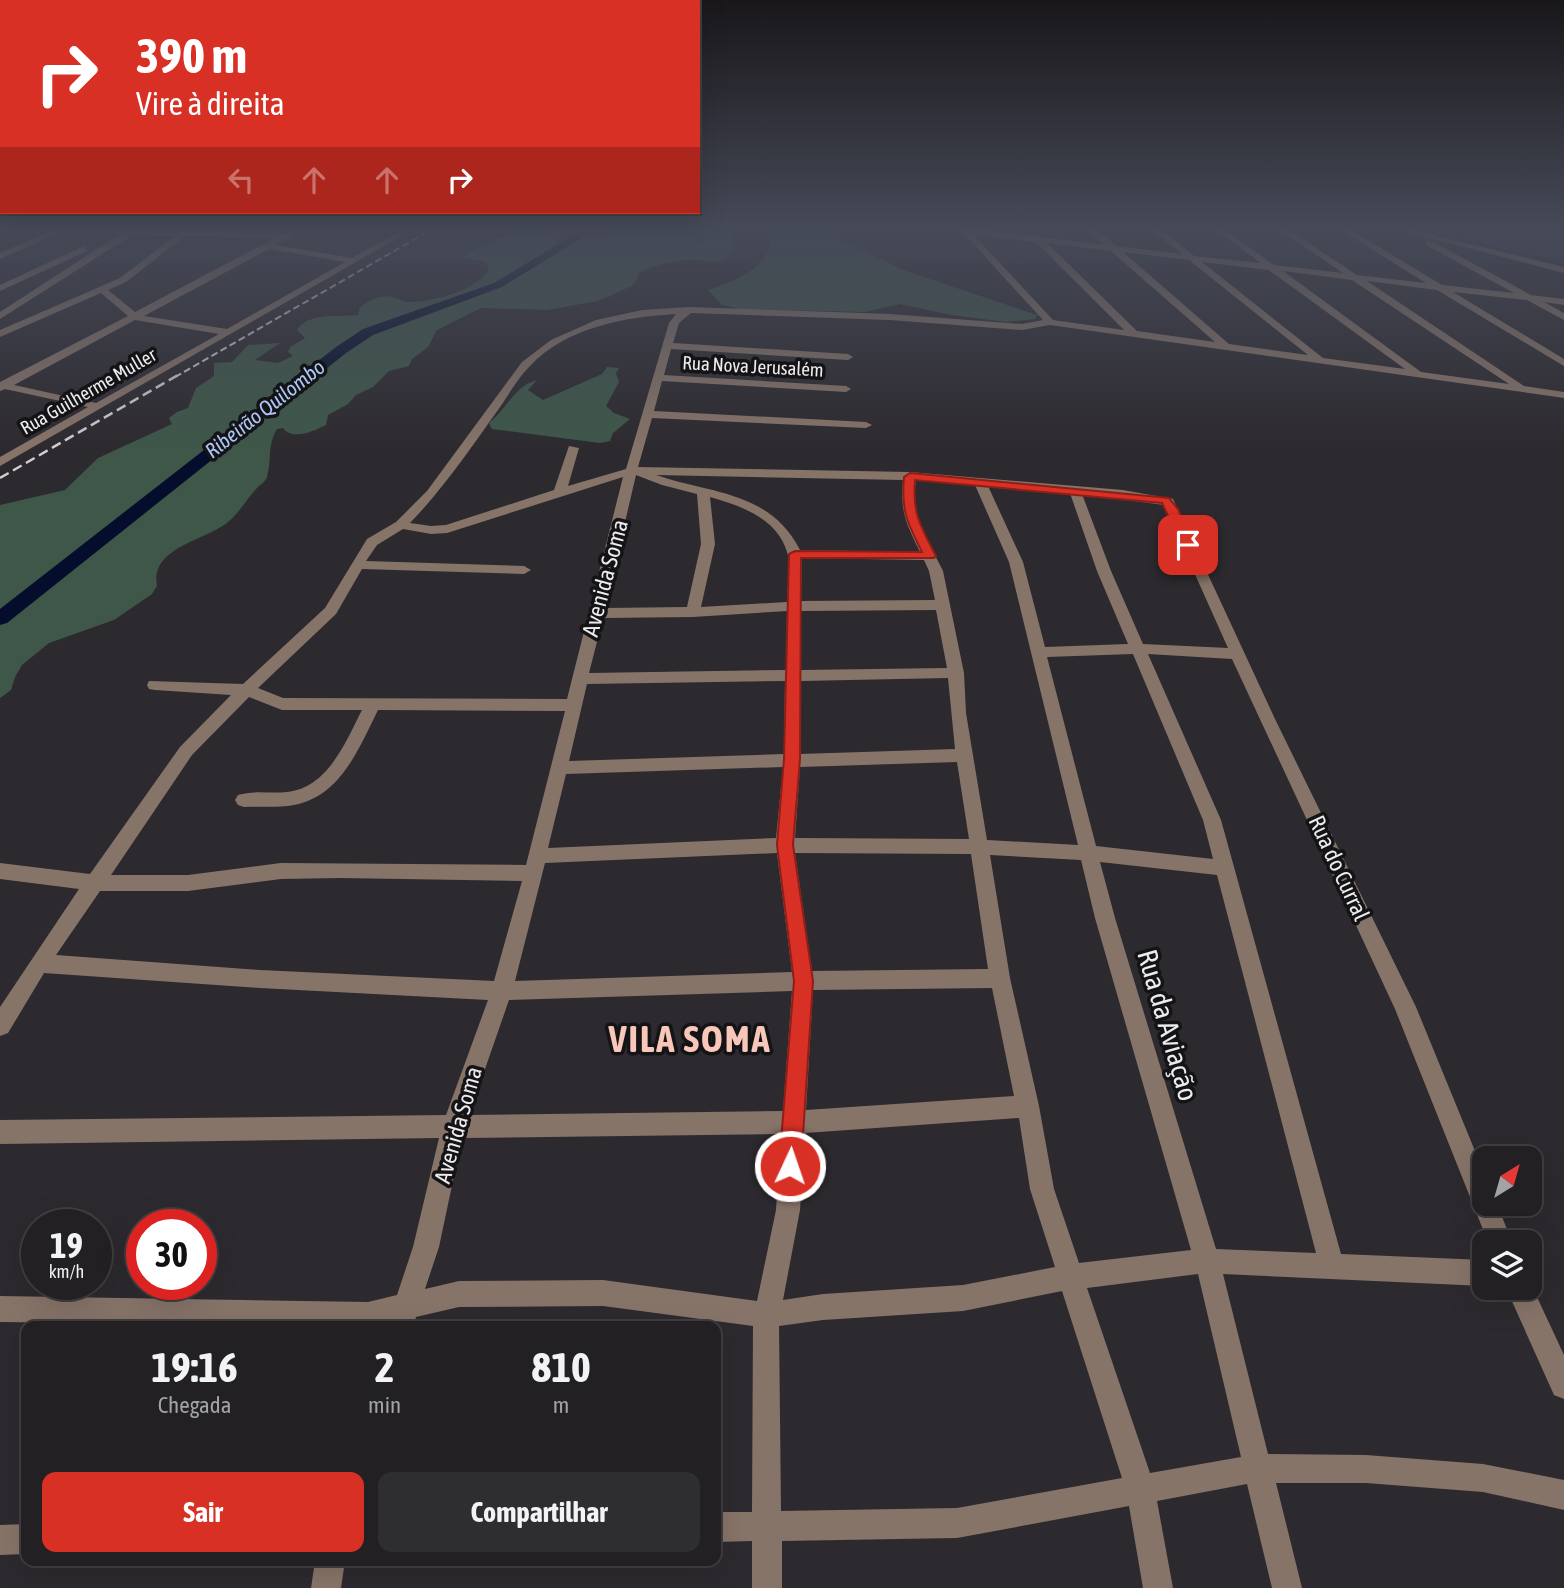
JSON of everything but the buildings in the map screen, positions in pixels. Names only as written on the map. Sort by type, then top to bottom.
[{"type":"street","points":[[0,316],[22,301]]},
{"type":"street","points":[[0,334],[80,301]]},
{"type":"street","points":[[116,301],[135,317],[228,332]]},
{"type":"street","points":[[1,386],[165,301]]},
{"type":"street","name":"Rua Guilherme Muller","points":[[0,462],[282,301]]},
{"type":"street","points":[[1031,301],[1050,322]]},
{"type":"street","points":[[1101,301],[1133,333]]},
{"type":"street","points":[[1174,301],[1227,348]]},
{"type":"street","points":[[1247,301],[1322,362]]},
{"type":"street","points":[[1319,301],[1419,375]]},
{"type":"street","points":[[1391,301],[1524,390]]},
{"type":"street","points":[[1461,301],[1564,363]]},
{"type":"street","points":[[1536,301],[1564,317]]},
{"type":"street","points":[[0,1026],[38,963],[186,751],[215,719],[331,611],[372,542],[401,525],[431,494],[482,428],[515,376],[537,355],[576,331],[608,319],[660,311],[689,310],[890,317],[1022,327],[1050,322],[1564,395]]},
{"type":"street","name":"Avenida Soma","points":[[403,1317],[426,1247],[453,1126],[502,991],[647,414],[674,323],[680,315],[689,310]]},
{"type":"street","points":[[0,328],[12,329]]},
{"type":"street","points":[[667,346],[848,357]]},
{"type":"street","name":"Rua Nova Jerusalém","points":[[658,378],[846,389]]},
{"type":"street","points":[[1,386],[97,406]]},
{"type":"street","points":[[647,414],[866,425]]},
{"type":"street","points":[[560,492],[573,448]]},
{"type":"street","points":[[401,525],[425,531],[446,530],[560,492],[634,471],[910,477],[1075,491],[1104,570],[1212,820],[1331,1264]]},
{"type":"street","points":[[634,471],[663,483],[739,500],[766,517],[786,535],[795,554],[792,759],[785,845],[803,981],[788,1210],[779,1264],[766,1315],[766,1588]]},
{"type":"street","points":[[910,477],[907,503],[911,518],[936,571],[940,605],[956,674],[958,713],[1000,978],[1028,1106],[1041,1189],[1140,1488],[1158,1588]]},
{"type":"street","name":"Rua da Aviação","points":[[980,482],[1016,562],[1105,918],[1207,1261],[1287,1588]]},
{"type":"street","name":"Rua do Curral","points":[[1075,491],[1165,500],[1172,509],[1405,1007],[1495,1230]]},
{"type":"street","points":[[693,612],[708,544],[703,492]]},
{"type":"street","points":[[795,554],[930,556]]},
{"type":"street","points":[[358,565],[524,570]]},
{"type":"street","points":[[596,613],[693,612],[796,606],[940,605]]},
{"type":"street","points":[[1038,652],[1140,649],[1239,654]]},
{"type":"street","points":[[579,679],[956,674]]},
{"type":"street","points":[[155,685],[247,690],[282,704],[573,705]]},
{"type":"street","points":[[244,800],[296,797],[328,782],[348,752],[372,706]]},
{"type":"street","points":[[559,768],[965,755]]},
{"type":"street","points":[[0,871],[94,883],[188,883],[281,872],[535,865],[785,845],[981,847],[1088,853],[1226,868]]},
{"type":"street","points":[[38,963],[260,979],[502,991],[803,981],[1000,978]]},
{"type":"street","points":[[0,1132],[792,1122],[1028,1106]]},
{"type":"street","points":[[0,1309],[403,1317],[437,1297],[459,1294],[603,1293],[766,1315],[823,1307],[963,1298],[1072,1276],[1102,1275],[1141,1267],[1207,1261],[1331,1264],[1472,1272]]},
{"type":"street","points":[[1525,1300],[1564,1384]]},
{"type":"street","points":[[721,1527],[957,1523],[1257,1468],[1366,1469],[1483,1478],[1564,1495]]},
{"type":"street","points":[[0,1540],[21,1539]]},
{"type":"street","points":[[326,1588],[329,1566]]},
{"type":"green space","points":[[370,301],[597,301],[547,310],[481,308],[437,330],[428,347],[412,359],[409,366],[389,371],[373,387],[356,395],[348,404],[328,415],[326,425],[297,434],[287,432],[283,428],[277,429],[272,441],[266,478],[228,522],[170,554],[157,573],[157,586],[152,594],[114,620],[49,643],[22,665],[11,690],[0,698],[0,505],[65,490],[98,458],[172,424],[169,418],[188,408],[196,388],[214,376],[214,363],[232,362],[248,345],[280,343],[255,360],[278,363],[293,356],[288,352],[290,347],[305,338],[297,330],[308,320],[325,316],[358,315],[360,307]]},
{"type":"green space","points":[[718,301],[996,301],[1037,315],[1035,319],[1006,322],[951,315],[900,304],[865,312],[741,309],[722,305]]},
{"type":"green space","points":[[607,367],[619,368],[616,373],[619,382],[606,406],[614,413],[630,419],[613,433],[610,441],[600,443],[492,429],[489,423],[522,387],[529,383],[537,380],[528,390],[543,400],[602,374]]},
{"type":"waterway","name":"Ribeirão Quilombo","points":[[0,619],[341,350],[368,332],[452,301]]},
{"type":"railway","points":[[175,377],[307,301]]},
{"type":"railway","points":[[0,478],[178,375]]},
{"type":"district","name":"VILA SOMA","points":[[690,1039]]},
{"type":"route","points":[[790,1166],[803,981],[785,845],[792,759],[795,554],[930,556],[911,518],[907,503],[910,477],[1123,494],[1165,500],[1169,502],[1188,545]]}]
